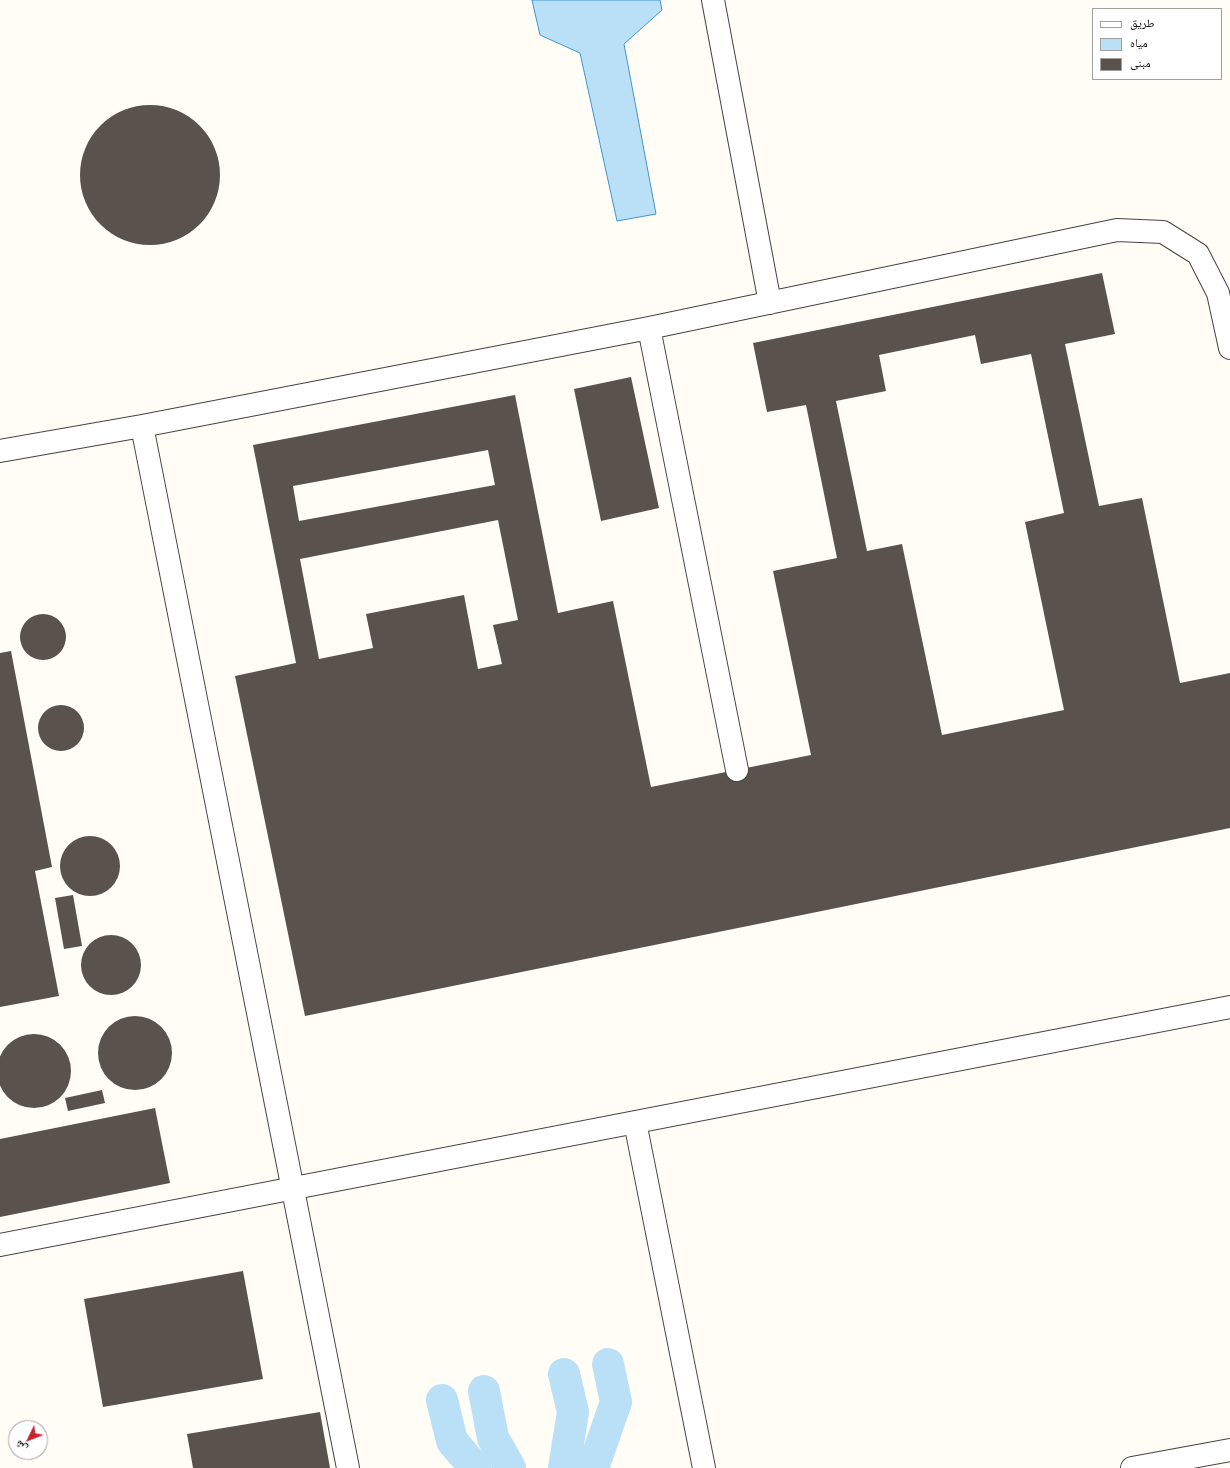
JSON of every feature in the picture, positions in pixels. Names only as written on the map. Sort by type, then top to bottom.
[{"type":"lane","points":[[714,0],[770,303]]},
{"type":"lane","points":[[0,451],[142,426],[649,328],[1117,230],[1163,232],[1198,254],[1224,292],[1230,348]]},
{"type":"lane","points":[[649,328],[737,770]]},
{"type":"lane","points":[[142,426],[348,1468]]},
{"type":"lane","points":[[0,1245],[1230,1007]]},
{"type":"lane","points":[[635,1122],[704,1468]]},
{"type":"lane","points":[[1132,1468],[1230,1450]]},
{"type":"water","points":[[532,0],[660,0],[662,10],[624,44],[656,214],[617,221],[580,53],[540,35]]},
{"type":"building","points":[[150,105],[170,108],[177,111],[189,117],[204,131],[217,155],[220,175],[217,195],[214,202],[208,214],[194,229],[170,242],[150,245],[130,242],[123,239],[111,233],[96,219],[83,195],[80,175],[83,155],[86,148],[92,136],[106,121],[130,108]]},
{"type":"building","points":[[1102,273],[1115,334],[1065,344],[1099,506],[1142,498],[1180,683],[1230,673],[1230,828],[305,1016],[235,676],[296,663],[253,445],[515,395],[558,613],[613,601],[651,787],[811,755],[773,571],[837,558],[806,405],[767,412],[753,343]],"holes":[[[975,335],[981,364],[1031,354],[1064,513],[1025,522],[1064,710],[942,735],[902,544],[867,551],[836,401],[886,391],[879,355]],[[488,450],[495,485],[299,521],[293,486]],[[498,520],[518,620],[493,625],[502,664],[478,669],[464,595],[366,614],[373,648],[319,659],[300,559]]]},
{"type":"building","points":[[631,377],[659,508],[601,521],[574,389]]},
{"type":"building","points":[[38,614],[48,614],[56,618],[62,624],[66,632],[66,642],[62,650],[56,656],[48,660],[38,660],[30,656],[24,650],[20,642],[20,632],[24,624],[30,618]]},
{"type":"building","points":[[11,651],[52,867],[35,871],[59,996],[0,1007],[0,653]]},
{"type":"building","points":[[56,705],[66,705],[74,709],[80,715],[84,723],[84,733],[80,741],[74,747],[66,751],[56,751],[48,747],[42,741],[38,733],[38,723],[42,715],[48,709]]},
{"type":"building","points":[[90,836],[106,841],[111,845],[115,850],[120,866],[115,882],[111,887],[106,891],[90,896],[74,891],[69,887],[65,882],[60,866],[65,850],[69,845],[74,841]]},
{"type":"building","points":[[73,895],[82,946],[64,949],[55,898]]},
{"type":"building","points":[[111,935],[127,940],[132,944],[136,949],[141,965],[136,981],[132,986],[127,990],[111,995],[95,990],[90,986],[86,981],[81,965],[86,949],[90,944],[95,940]]},
{"type":"building","points":[[128,1016],[142,1016],[156,1022],[166,1032],[172,1046],[170,1067],[166,1074],[156,1084],[142,1090],[128,1090],[114,1084],[104,1074],[98,1060],[98,1046],[104,1032],[114,1022]]},
{"type":"building","points":[[27,1035],[41,1035],[55,1040],[65,1050],[70,1064],[70,1078],[65,1092],[55,1102],[41,1107],[27,1107],[13,1102],[3,1092],[-1,1082],[-1,1060],[3,1050],[13,1040]]},
{"type":"building","points":[[102,1090],[105,1103],[68,1111],[65,1098]]},
{"type":"building","points":[[155,1108],[170,1183],[0,1217],[0,1139]]},
{"type":"building","points":[[243,1271],[263,1379],[103,1407],[84,1299]]},
{"type":"building","points":[[320,1412],[330,1468],[193,1468],[187,1434]]},
{"type":"waterway","points":[[593,1468],[616,1402],[608,1364]]},
{"type":"waterway","points":[[564,1374],[573,1412],[564,1468]]},
{"type":"waterway","points":[[484,1391],[493,1438],[510,1468]]},
{"type":"waterway","points":[[442,1400],[452,1441],[475,1468]]}]
